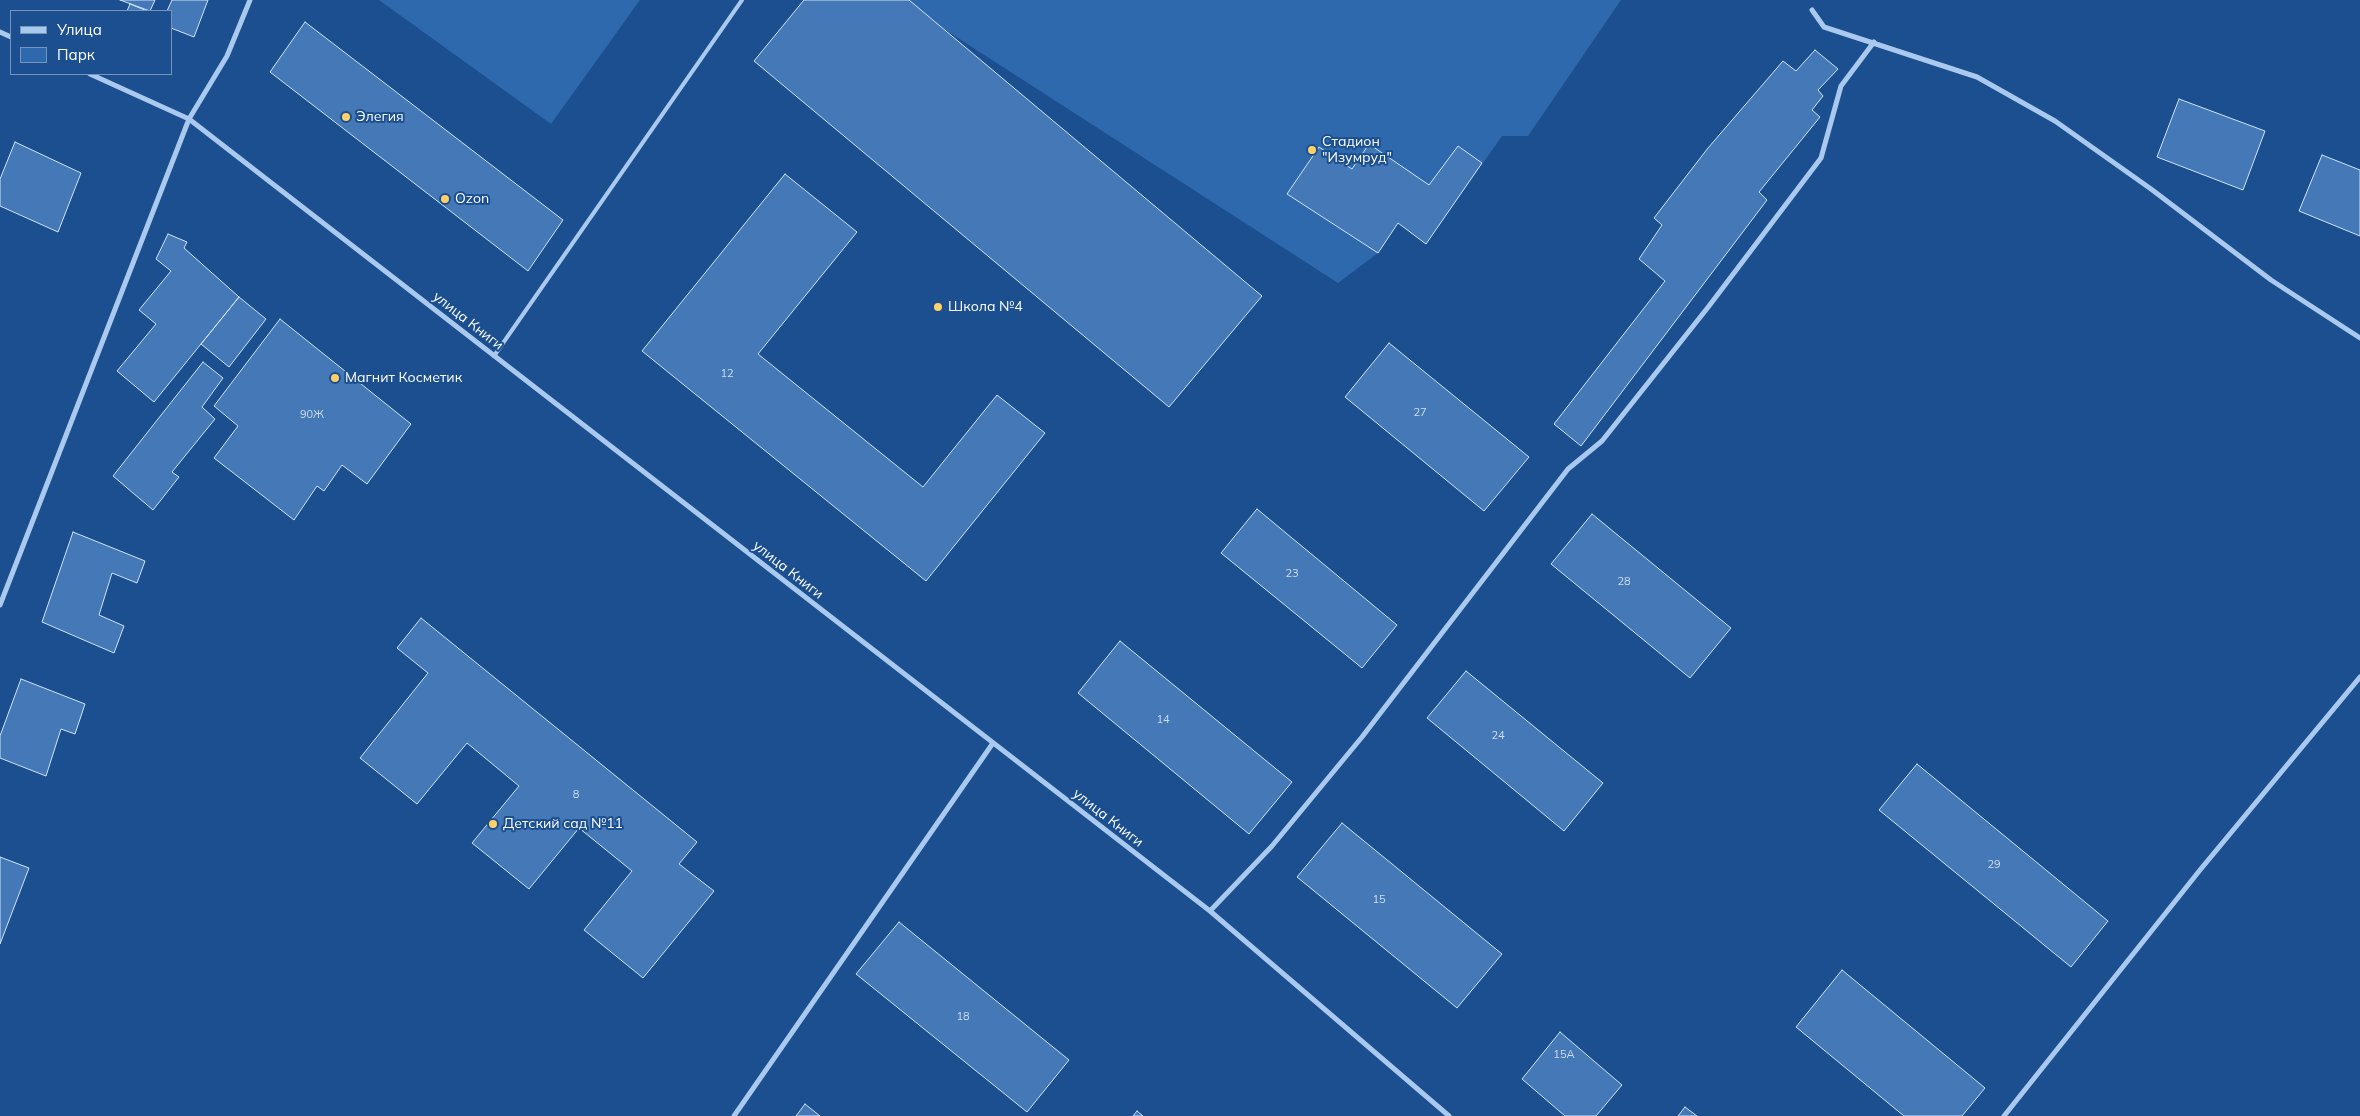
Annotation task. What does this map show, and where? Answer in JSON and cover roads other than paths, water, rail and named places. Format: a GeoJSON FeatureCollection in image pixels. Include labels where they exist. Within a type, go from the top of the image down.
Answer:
{"type":"FeatureCollection","features":[{"type":"Feature","properties":{"kind":"street"},"geometry":{"type":"LineString","coordinates":[[0,605],[189,119],[227,56],[250,0]]}},
{"type":"Feature","properties":{"kind":"street"},"geometry":{"type":"LineString","coordinates":[[1812,10],[1824,27],[1978,77],[2055,121],[2167,201],[2270,280],[2360,338]]}},
{"type":"Feature","properties":{"kind":"street"},"geometry":{"type":"LineString","coordinates":[[1210,911],[1272,846],[1362,737],[1568,469],[1602,441],[1709,306],[1821,158],[1841,86],[1874,42]]}},
{"type":"Feature","properties":{"kind":"street","name":"улица Книги"},"geometry":{"type":"LineString","coordinates":[[92,75],[189,119],[1210,911],[1449,1116]]}},
{"type":"Feature","properties":{"kind":"street"},"geometry":{"type":"LineString","coordinates":[[2004,1116],[2200,870],[2360,677]]}},
{"type":"Feature","properties":{"kind":"street"},"geometry":{"type":"LineString","coordinates":[[734,1116],[992,743]]}},
{"type":"Feature","properties":{"kind":"lane"},"geometry":{"type":"LineString","coordinates":[[494,356],[742,0]]}},
{"type":"Feature","properties":{"kind":"place","name":"Элегия"},"geometry":{"type":"Point","coordinates":[346,117]}},
{"type":"Feature","properties":{"kind":"place","name":"Стадион \"Изумруд\""},"geometry":{"type":"Point","coordinates":[1312,150]}},
{"type":"Feature","properties":{"kind":"place","name":"Ozon"},"geometry":{"type":"Point","coordinates":[445,199]}},
{"type":"Feature","properties":{"kind":"place","name":"Школа №4"},"geometry":{"type":"Point","coordinates":[938,307]}},
{"type":"Feature","properties":{"kind":"place","name":"Магнит Косметик"},"geometry":{"type":"Point","coordinates":[335,378]}},
{"type":"Feature","properties":{"kind":"place","name":"Детский сад №11"},"geometry":{"type":"Point","coordinates":[493,824]}}]}
